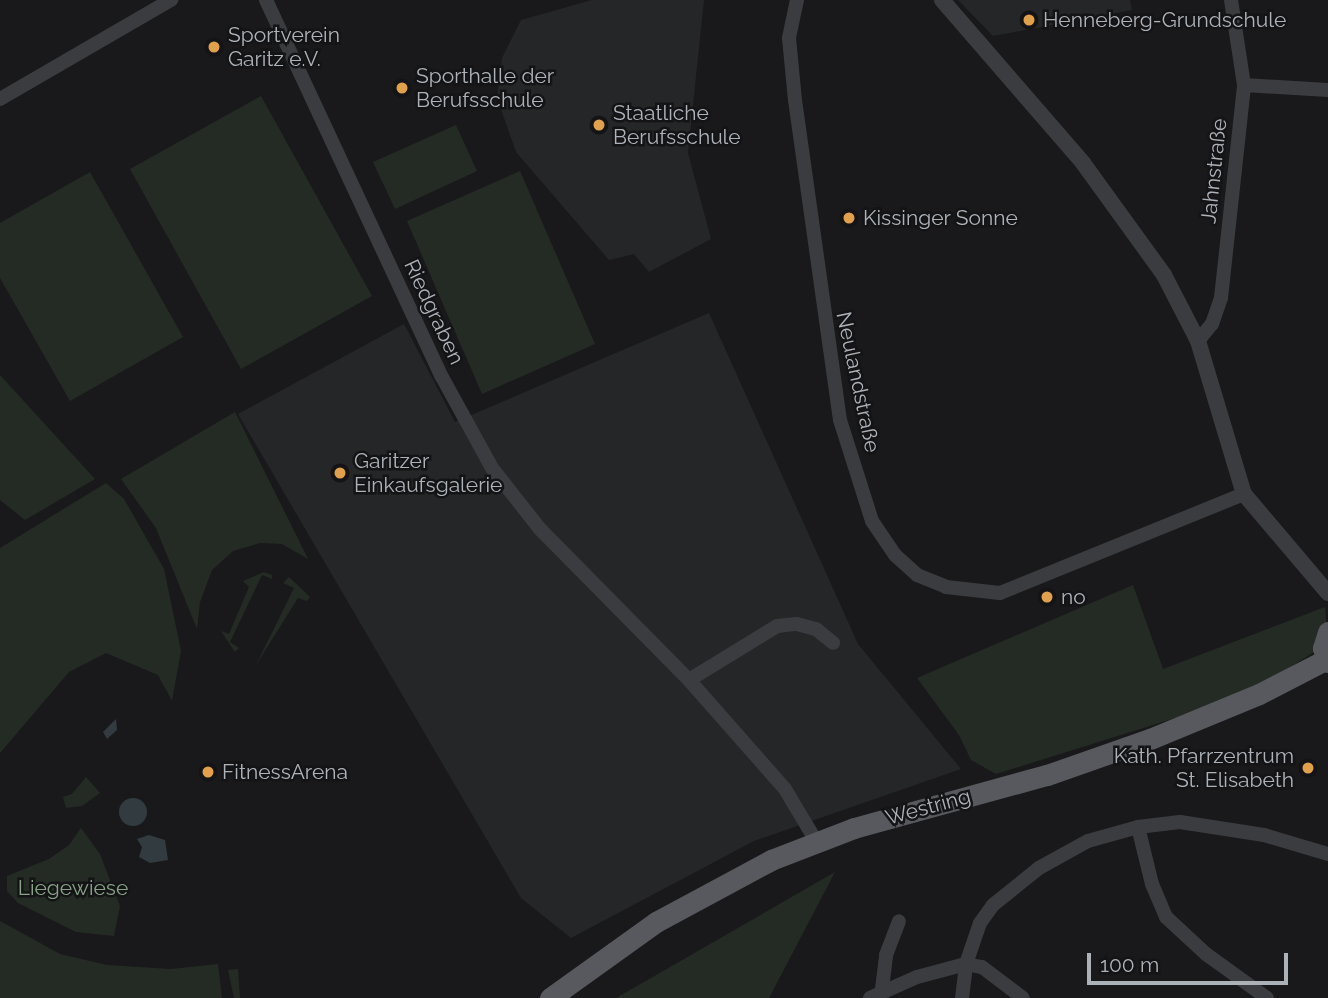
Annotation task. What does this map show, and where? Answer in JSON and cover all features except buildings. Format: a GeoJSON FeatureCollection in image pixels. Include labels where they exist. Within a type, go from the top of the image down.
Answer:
{"type":"FeatureCollection","features":[{"type":"Feature","properties":{"kind":"main road"},"geometry":{"type":"LineString","coordinates":[[1327,661],[1323,648],[1328,632]]}},
{"type":"Feature","properties":{"kind":"main road","name":"Westring"},"geometry":{"type":"LineString","coordinates":[[550,998],[656,922],[730,880],[816,841],[1047,775],[1150,739],[1259,694],[1327,661]]}},
{"type":"Feature","properties":{"kind":"street"},"geometry":{"type":"LineString","coordinates":[[0,99],[171,0]]}},
{"type":"Feature","properties":{"kind":"street","name":"Riedgraben"},"geometry":{"type":"LineString","coordinates":[[266,0],[442,377],[477,443],[540,529],[689,680],[795,802],[816,841]]}},
{"type":"Feature","properties":{"kind":"street","name":"Neulandstraße"},"geometry":{"type":"LineString","coordinates":[[797,0],[789,38],[795,100],[837,407],[872,521],[895,555],[917,575],[946,587],[1000,593],[1244,494]]}},
{"type":"Feature","properties":{"kind":"street"},"geometry":{"type":"LineString","coordinates":[[942,0],[1083,163],[1164,275],[1198,341],[1244,494],[1325,584]]}},
{"type":"Feature","properties":{"kind":"street","name":"Jahnstraße"},"geometry":{"type":"LineString","coordinates":[[1198,341],[1212,324],[1221,298],[1244,85],[1231,0]]}},
{"type":"Feature","properties":{"kind":"street"},"geometry":{"type":"LineString","coordinates":[[1244,85],[1328,90]]}},
{"type":"Feature","properties":{"kind":"street"},"geometry":{"type":"LineString","coordinates":[[689,680],[776,626],[797,624],[816,629],[833,643]]}},
{"type":"Feature","properties":{"kind":"street"},"geometry":{"type":"LineString","coordinates":[[962,998],[966,964],[980,923],[993,905],[1039,868],[1088,841],[1138,827],[1180,822],[1227,828],[1328,855]]}},
{"type":"Feature","properties":{"kind":"street"},"geometry":{"type":"LineString","coordinates":[[1138,827],[1152,884],[1166,917],[1206,954],[1267,998]]}},
{"type":"Feature","properties":{"kind":"street"},"geometry":{"type":"LineString","coordinates":[[882,989],[886,956],[899,921]]}},
{"type":"Feature","properties":{"kind":"street"},"geometry":{"type":"LineString","coordinates":[[870,998],[882,989],[966,964],[982,967],[1023,998]]}},
{"type":"Feature","properties":{"kind":"shaded area","name":"Staatliche Berufsschule"},"geometry":{"type":"Polygon","coordinates":[[[592,0],[704,0],[688,153],[711,239],[649,272],[634,254],[609,260],[516,152],[497,98],[502,58],[521,20],[592,0]]]}},
{"type":"Feature","properties":{"kind":"shaded area","name":"Henneberg-Grundschule"},"geometry":{"type":"Polygon","coordinates":[[[958,0],[1130,0],[1132,10],[993,36],[958,0]]]}},
{"type":"Feature","properties":{"kind":"shaded area"},"geometry":{"type":"Polygon","coordinates":[[[709,313],[858,644],[961,769],[754,841],[571,938],[521,898],[238,414],[404,324],[455,422],[709,313]]]}},
{"type":"Feature","properties":{"kind":"shaded area"},"geometry":{"type":"Polygon","coordinates":[[[116,719],[117,730],[107,739],[103,732],[116,719]]]}},
{"type":"Feature","properties":{"kind":"shaded area"},"geometry":{"type":"Polygon","coordinates":[[[133,798],[143,802],[147,812],[143,822],[133,826],[123,822],[119,812],[123,802],[133,798]]]}},
{"type":"Feature","properties":{"kind":"shaded area"},"geometry":{"type":"Polygon","coordinates":[[[149,835],[165,840],[168,860],[150,863],[139,857],[142,847],[137,839],[149,835]]]}},
{"type":"Feature","properties":{"kind":"green space"},"geometry":{"type":"Polygon","coordinates":[[[261,96],[372,296],[241,369],[130,169],[261,96]]]}},
{"type":"Feature","properties":{"kind":"green space"},"geometry":{"type":"Polygon","coordinates":[[[456,125],[477,171],[395,209],[373,162],[456,125]]]}},
{"type":"Feature","properties":{"kind":"green space"},"geometry":{"type":"Polygon","coordinates":[[[520,171],[595,344],[482,394],[407,221],[520,171]]]}},
{"type":"Feature","properties":{"kind":"green space"},"geometry":{"type":"Polygon","coordinates":[[[90,172],[183,337],[70,401],[0,278],[0,223],[90,172]]]}},
{"type":"Feature","properties":{"kind":"green space"},"geometry":{"type":"Polygon","coordinates":[[[0,375],[95,479],[25,520],[0,500],[0,375]]]}},
{"type":"Feature","properties":{"kind":"green space"},"geometry":{"type":"Polygon","coordinates":[[[235,412],[308,559],[282,544],[260,543],[233,551],[212,570],[200,602],[197,629],[156,528],[121,479],[235,412]]]}},
{"type":"Feature","properties":{"kind":"green space"},"geometry":{"type":"Polygon","coordinates":[[[106,483],[124,499],[164,569],[181,651],[172,701],[158,675],[106,653],[69,672],[0,753],[0,548],[106,483]]]}},
{"type":"Feature","properties":{"kind":"green space"},"geometry":{"type":"Polygon","coordinates":[[[264,572],[272,575],[272,579],[262,575],[230,642],[239,648],[235,652],[221,631],[229,634],[249,587],[243,581],[264,572]]]}},
{"type":"Feature","properties":{"kind":"green space"},"geometry":{"type":"Polygon","coordinates":[[[289,577],[310,597],[307,601],[298,598],[256,665],[294,588],[283,583],[289,577]]]}},
{"type":"Feature","properties":{"kind":"green space"},"geometry":{"type":"Polygon","coordinates":[[[1133,585],[1163,669],[1325,607],[1328,643],[1270,680],[1188,714],[996,774],[971,760],[959,735],[917,678],[1133,585]]]}},
{"type":"Feature","properties":{"kind":"green space"},"geometry":{"type":"Polygon","coordinates":[[[86,777],[100,793],[82,806],[66,808],[63,797],[72,794],[86,777]]]}},
{"type":"Feature","properties":{"kind":"green space","name":"Liegewiese"},"geometry":{"type":"Polygon","coordinates":[[[81,828],[100,854],[120,906],[114,936],[76,932],[18,903],[7,891],[7,876],[49,859],[69,845],[81,828]]]}},
{"type":"Feature","properties":{"kind":"green space"},"geometry":{"type":"Polygon","coordinates":[[[835,872],[769,998],[616,998],[651,978],[835,872]]]}},
{"type":"Feature","properties":{"kind":"green space"},"geometry":{"type":"Polygon","coordinates":[[[0,921],[60,954],[107,965],[171,969],[218,964],[222,998],[0,998],[0,921]]]}},
{"type":"Feature","properties":{"kind":"green space"},"geometry":{"type":"Polygon","coordinates":[[[238,969],[240,998],[234,998],[228,970],[238,969]]]}},
{"type":"Feature","properties":{"kind":"place","name":"Henneberg-Grundschule"},"geometry":{"type":"Point","coordinates":[1029,20]}},
{"type":"Feature","properties":{"kind":"place","name":"Sportverein Garitz e.V."},"geometry":{"type":"Point","coordinates":[214,47]}},
{"type":"Feature","properties":{"kind":"place","name":"Sporthalle der Berufsschule"},"geometry":{"type":"Point","coordinates":[402,88]}},
{"type":"Feature","properties":{"kind":"place","name":"Staatliche Berufsschule"},"geometry":{"type":"Point","coordinates":[599,125]}},
{"type":"Feature","properties":{"kind":"place","name":"Kissinger Sonne"},"geometry":{"type":"Point","coordinates":[849,218]}},
{"type":"Feature","properties":{"kind":"place","name":"Garitzer Einkaufsgalerie"},"geometry":{"type":"Point","coordinates":[340,473]}},
{"type":"Feature","properties":{"kind":"place","name":"no"},"geometry":{"type":"Point","coordinates":[1047,597]}},
{"type":"Feature","properties":{"kind":"place","name":"Kath. Pfarrzentrum St. Elisabeth"},"geometry":{"type":"Point","coordinates":[1308,768]}},
{"type":"Feature","properties":{"kind":"place","name":"FitnessArena"},"geometry":{"type":"Point","coordinates":[208,772]}}]}
